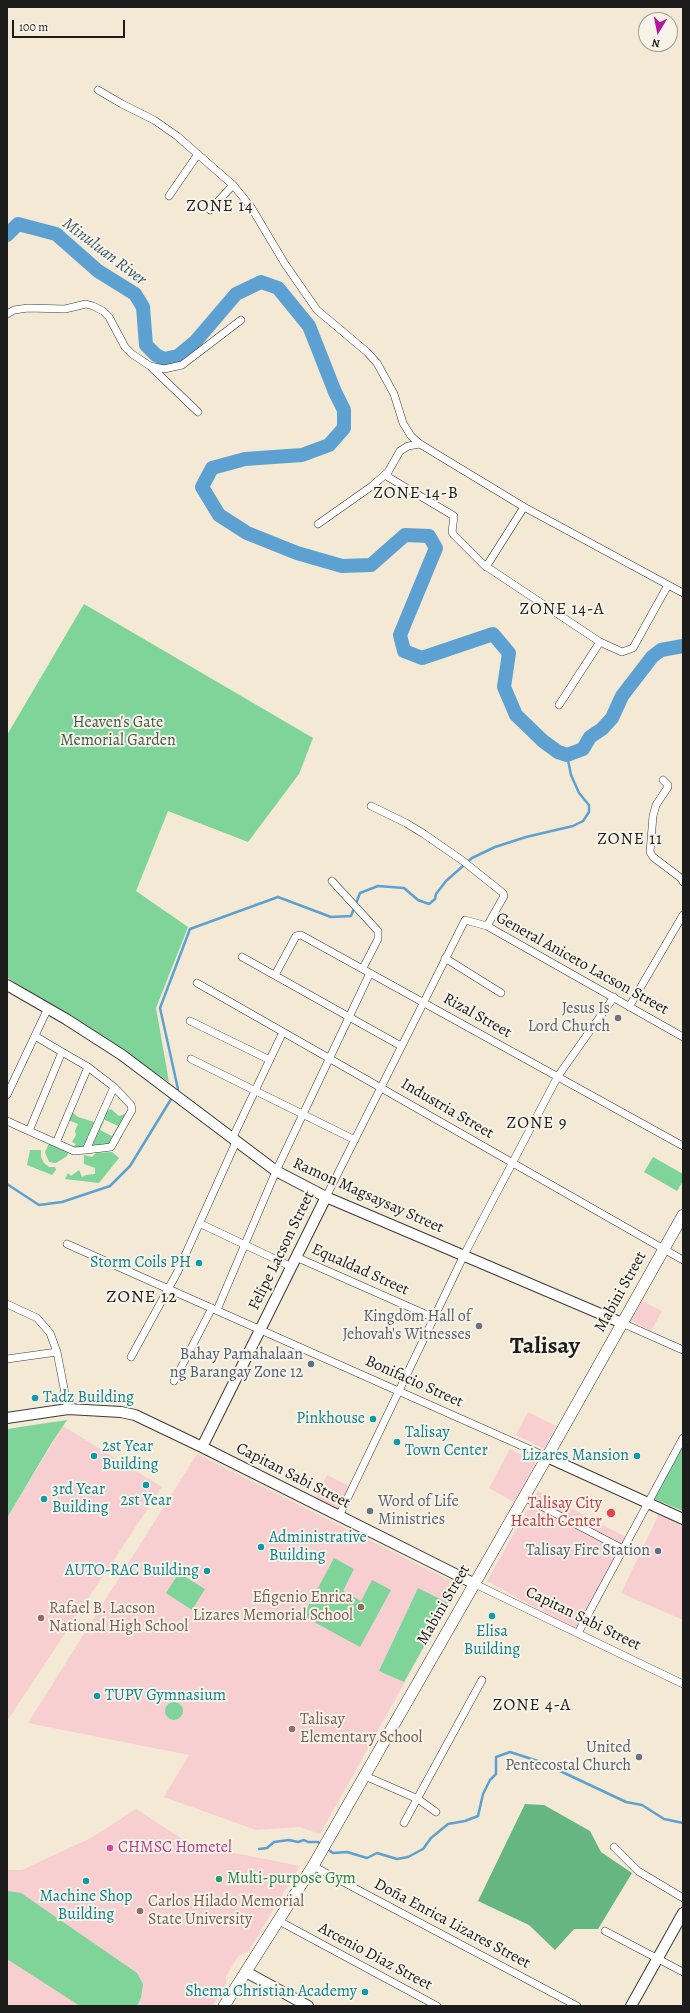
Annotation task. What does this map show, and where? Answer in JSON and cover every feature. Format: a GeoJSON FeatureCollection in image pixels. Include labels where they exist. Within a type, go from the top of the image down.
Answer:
{"type":"FeatureCollection","features":[{"type":"Feature","properties":{"kind":"main road","name":"Mabini Street"},"geometry":{"type":"LineString","coordinates":[[224,2006],[313,1866],[475,1584],[683,1215]]}},
{"type":"Feature","properties":{"kind":"street"},"geometry":{"type":"LineString","coordinates":[[98,90],[154,120],[198,154],[233,185],[251,207],[285,264],[316,310],[377,363],[394,394],[403,423],[411,436],[420,444],[524,507],[683,593]]}},
{"type":"Feature","properties":{"kind":"street"},"geometry":{"type":"LineString","coordinates":[[169,196],[198,154]]}},
{"type":"Feature","properties":{"kind":"street"},"geometry":{"type":"LineString","coordinates":[[210,210],[233,185]]}},
{"type":"Feature","properties":{"kind":"street"},"geometry":{"type":"LineString","coordinates":[[7,314],[14,310],[28,308],[65,309],[86,304],[103,311],[109,317],[125,347],[132,354],[150,366],[198,412]]}},
{"type":"Feature","properties":{"kind":"street"},"geometry":{"type":"LineString","coordinates":[[150,366],[164,369],[182,365],[241,320]]}},
{"type":"Feature","properties":{"kind":"street"},"geometry":{"type":"LineString","coordinates":[[318,524],[372,486],[388,472],[400,451],[408,446],[420,444]]}},
{"type":"Feature","properties":{"kind":"street"},"geometry":{"type":"LineString","coordinates":[[388,472],[388,477],[394,482],[454,516],[452,532],[486,567],[600,642],[622,652],[633,648],[668,585]]}},
{"type":"Feature","properties":{"kind":"street"},"geometry":{"type":"LineString","coordinates":[[486,567],[524,507]]}},
{"type":"Feature","properties":{"kind":"street"},"geometry":{"type":"LineString","coordinates":[[559,705],[600,642]]}},
{"type":"Feature","properties":{"kind":"street"},"geometry":{"type":"LineString","coordinates":[[663,780],[668,787],[656,805],[653,816],[650,852],[653,857],[682,879],[683,882]]}},
{"type":"Feature","properties":{"kind":"street"},"geometry":{"type":"LineString","coordinates":[[371,806],[406,822],[464,861],[504,894],[487,926]]}},
{"type":"Feature","properties":{"kind":"street"},"geometry":{"type":"LineString","coordinates":[[332,881],[372,922],[380,935],[363,968]]}},
{"type":"Feature","properties":{"kind":"street"},"geometry":{"type":"LineString","coordinates":[[629,1007],[683,914]]}},
{"type":"Feature","properties":{"kind":"street","name":"General Aniceto Lacson Street"},"geometry":{"type":"LineString","coordinates":[[465,920],[487,926],[683,1037]]}},
{"type":"Feature","properties":{"kind":"street","name":"Felipe Lacson Street"},"geometry":{"type":"LineString","coordinates":[[202,1446],[465,920]]}},
{"type":"Feature","properties":{"kind":"street","name":"Rizal Street"},"geometry":{"type":"LineString","coordinates":[[275,975],[298,934],[363,968],[683,1146]]}},
{"type":"Feature","properties":{"kind":"street"},"geometry":{"type":"LineString","coordinates":[[242,957],[350,1016],[401,1046]]}},
{"type":"Feature","properties":{"kind":"street"},"geometry":{"type":"LineString","coordinates":[[445,958],[501,993]]}},
{"type":"Feature","properties":{"kind":"street"},"geometry":{"type":"LineString","coordinates":[[174,1381],[215,1309],[247,1244],[276,1171],[370,973]]}},
{"type":"Feature","properties":{"kind":"street","name":"Industria Street"},"geometry":{"type":"LineString","coordinates":[[197,983],[683,1260]]}},
{"type":"Feature","properties":{"kind":"street","name":"Ramon Magsaysay Street"},"geometry":{"type":"LineString","coordinates":[[7,985],[48,1008],[122,1055],[234,1141],[276,1171],[326,1197],[683,1350]]}},
{"type":"Feature","properties":{"kind":"street"},"geometry":{"type":"LineString","coordinates":[[340,1516],[464,1255],[512,1163],[558,1076],[614,997]]}},
{"type":"Feature","properties":{"kind":"street"},"geometry":{"type":"LineString","coordinates":[[7,1095],[48,1008]]}},
{"type":"Feature","properties":{"kind":"street"},"geometry":{"type":"LineString","coordinates":[[190,1021],[270,1060]]}},
{"type":"Feature","properties":{"kind":"street"},"geometry":{"type":"LineString","coordinates":[[130,1357],[168,1289],[201,1224],[255,1091],[283,1032]]}},
{"type":"Feature","properties":{"kind":"street"},"geometry":{"type":"LineString","coordinates":[[7,1121],[74,1151],[86,1150],[111,1147],[132,1110],[131,1105],[114,1087],[88,1067],[35,1036]]}},
{"type":"Feature","properties":{"kind":"street"},"geometry":{"type":"LineString","coordinates":[[28,1131],[62,1052]]}},
{"type":"Feature","properties":{"kind":"street"},"geometry":{"type":"LineString","coordinates":[[191,1059],[354,1140]]}},
{"type":"Feature","properties":{"kind":"street"},"geometry":{"type":"LineString","coordinates":[[56,1143],[88,1067]]}},
{"type":"Feature","properties":{"kind":"street"},"geometry":{"type":"LineString","coordinates":[[86,1150],[114,1087]]}},
{"type":"Feature","properties":{"kind":"street"},"geometry":{"type":"LineString","coordinates":[[201,1224],[247,1244],[292,1267]]}},
{"type":"Feature","properties":{"kind":"street","name":"Bonifacio Street"},"geometry":{"type":"LineString","coordinates":[[67,1244],[683,1519]]}},
{"type":"Feature","properties":{"kind":"street","name":"Equaldad Street"},"geometry":{"type":"LineString","coordinates":[[296,1257],[434,1318]]}},
{"type":"Feature","properties":{"kind":"street"},"geometry":{"type":"LineString","coordinates":[[7,1304],[37,1318],[45,1325],[50,1333],[57,1352],[68,1409]]}},
{"type":"Feature","properties":{"kind":"street"},"geometry":{"type":"LineString","coordinates":[[7,1358],[57,1352]]}},
{"type":"Feature","properties":{"kind":"street","name":"Capitan Sabi Street"},"geometry":{"type":"LineString","coordinates":[[7,1418],[68,1409],[121,1412],[135,1415],[202,1446],[475,1584],[683,1684]]}},
{"type":"Feature","properties":{"kind":"street"},"geometry":{"type":"LineString","coordinates":[[578,1633],[683,1438]]}},
{"type":"Feature","properties":{"kind":"street"},"geometry":{"type":"LineString","coordinates":[[524,1497],[623,1549]]}},
{"type":"Feature","properties":{"kind":"street"},"geometry":{"type":"LineString","coordinates":[[404,1823],[482,1680]]}},
{"type":"Feature","properties":{"kind":"street"},"geometry":{"type":"LineString","coordinates":[[365,1776],[418,1799],[436,1812]]}},
{"type":"Feature","properties":{"kind":"street"},"geometry":{"type":"LineString","coordinates":[[614,1847],[638,1871],[683,1898]]}},
{"type":"Feature","properties":{"kind":"street","name":"Doña Enrica Lizares Street"},"geometry":{"type":"LineString","coordinates":[[313,1866],[577,2006]]}},
{"type":"Feature","properties":{"kind":"street"},"geometry":{"type":"LineString","coordinates":[[632,2006],[683,1913]]}},
{"type":"Feature","properties":{"kind":"street","name":"Arcenio Diaz Street"},"geometry":{"type":"LineString","coordinates":[[279,1921],[436,2006]]}},
{"type":"Feature","properties":{"kind":"street"},"geometry":{"type":"LineString","coordinates":[[605,1931],[683,1972]]}},
{"type":"Feature","properties":{"kind":"street"},"geometry":{"type":"LineString","coordinates":[[246,1972],[308,2006]]}},
{"type":"Feature","properties":{"kind":"shaded area"},"geometry":{"type":"Polygon","coordinates":[[[642,1301],[662,1311],[651,1331],[631,1320],[642,1301]]]}},
{"type":"Feature","properties":{"kind":"shaded area"},"geometry":{"type":"Polygon","coordinates":[[[528,1412],[556,1426],[544,1449],[516,1435],[528,1412]]]}},
{"type":"Feature","properties":{"kind":"shaded area","name":"Rafael B. Lacson National High School"},"geometry":{"type":"Polygon","coordinates":[[[63,1426],[162,1487],[9,1718],[7,1718],[7,1518],[63,1426]]]}},
{"type":"Feature","properties":{"kind":"shaded area"},"geometry":{"type":"Polygon","coordinates":[[[510,1449],[536,1462],[514,1502],[489,1488],[510,1449]]]}},
{"type":"Feature","properties":{"kind":"shaded area"},"geometry":{"type":"Polygon","coordinates":[[[197,1454],[459,1585],[320,1834],[299,1827],[256,1830],[164,1797],[189,1755],[28,1723],[197,1454]]]}},
{"type":"Feature","properties":{"kind":"shaded area"},"geometry":{"type":"Polygon","coordinates":[[[327,1475],[349,1486],[337,1512],[314,1501],[327,1475]]]}},
{"type":"Feature","properties":{"kind":"shaded area"},"geometry":{"type":"Polygon","coordinates":[[[538,1491],[626,1537],[576,1630],[487,1581],[538,1491]]]}},
{"type":"Feature","properties":{"kind":"shaded area"},"geometry":{"type":"Polygon","coordinates":[[[659,1514],[683,1525],[683,1620],[621,1593],[659,1514]]]}},
{"type":"Feature","properties":{"kind":"shaded area","name":"Carlos Hilado Memorial State University"},"geometry":{"type":"Polygon","coordinates":[[[136,1809],[190,1844],[300,1866],[248,1952],[239,1955],[226,1976],[226,1984],[212,2006],[7,2006],[7,1870],[22,1870],[91,1838],[136,1809]]]}},
{"type":"Feature","properties":{"kind":"green space","name":"Heaven's Gate Memorial Garden"},"geometry":{"type":"Polygon","coordinates":[[[84,604],[313,738],[299,774],[248,842],[168,811],[136,891],[188,927],[156,1008],[169,1082],[7,977],[7,735],[84,604]]]}},
{"type":"Feature","properties":{"kind":"green space"},"geometry":{"type":"Polygon","coordinates":[[[111,1109],[119,1116],[127,1113],[110,1147],[94,1147],[90,1145],[102,1119],[104,1121],[100,1130],[112,1136],[118,1126],[103,1119],[105,1112],[111,1109]]]}},
{"type":"Feature","properties":{"kind":"green space"},"geometry":{"type":"Polygon","coordinates":[[[72,1112],[78,1117],[94,1122],[95,1127],[86,1148],[76,1150],[73,1147],[76,1144],[72,1142],[76,1135],[75,1131],[78,1124],[68,1120],[72,1112]]]}},
{"type":"Feature","properties":{"kind":"green space"},"geometry":{"type":"Polygon","coordinates":[[[49,1143],[68,1153],[67,1156],[56,1163],[49,1162],[45,1152],[49,1143]]]}},
{"type":"Feature","properties":{"kind":"green space"},"geometry":{"type":"Polygon","coordinates":[[[30,1150],[41,1150],[41,1157],[44,1163],[49,1167],[55,1167],[56,1170],[52,1175],[27,1165],[30,1150]]]}},
{"type":"Feature","properties":{"kind":"green space"},"geometry":{"type":"Polygon","coordinates":[[[112,1152],[119,1158],[99,1183],[65,1179],[68,1173],[71,1176],[79,1170],[82,1177],[95,1174],[95,1168],[84,1164],[84,1155],[92,1157],[96,1153],[112,1152]]]}},
{"type":"Feature","properties":{"kind":"green space"},"geometry":{"type":"Polygon","coordinates":[[[653,1157],[683,1174],[683,1181],[677,1191],[644,1172],[653,1157]]]}},
{"type":"Feature","properties":{"kind":"green space"},"geometry":{"type":"Polygon","coordinates":[[[67,1420],[51,1444],[7,1518],[7,1429],[67,1420]]]}},
{"type":"Feature","properties":{"kind":"green space"},"geometry":{"type":"Polygon","coordinates":[[[683,1440],[683,1511],[652,1498],[683,1440]]]}},
{"type":"Feature","properties":{"kind":"green space"},"geometry":{"type":"Polygon","coordinates":[[[334,1558],[354,1569],[343,1591],[361,1601],[372,1580],[391,1590],[360,1647],[303,1616],[334,1558]]]}},
{"type":"Feature","properties":{"kind":"green space"},"geometry":{"type":"Polygon","coordinates":[[[179,1573],[205,1589],[192,1610],[166,1593],[179,1573]]]}},
{"type":"Feature","properties":{"kind":"green space"},"geometry":{"type":"Polygon","coordinates":[[[418,1588],[448,1603],[404,1682],[379,1671],[418,1588]]]}},
{"type":"Feature","properties":{"kind":"green space"},"geometry":{"type":"Polygon","coordinates":[[[170,1702],[178,1702],[183,1707],[181,1718],[178,1720],[170,1720],[165,1715],[165,1707],[170,1702]]]}},
{"type":"Feature","properties":{"kind":"green space"},"geometry":{"type":"Polygon","coordinates":[[[525,1804],[544,1805],[590,1831],[601,1852],[632,1873],[598,1929],[574,1929],[555,1950],[529,1925],[478,1901],[525,1804]]]}},
{"type":"Feature","properties":{"kind":"green space"},"geometry":{"type":"Polygon","coordinates":[[[7,1891],[21,1893],[137,1973],[143,1984],[141,1998],[138,2004],[136,2006],[80,2006],[7,1959],[7,1891]]]}},
{"type":"Feature","properties":{"kind":"waterway","name":"Minuluan River"},"geometry":{"type":"LineString","coordinates":[[7,235],[18,224],[56,234],[98,271],[135,294],[143,307],[146,345],[156,355],[164,359],[178,356],[195,342],[236,294],[261,282],[278,288],[309,326],[335,392],[344,410],[344,428],[329,445],[302,455],[245,459],[212,468],[202,487],[219,515],[247,533],[297,553],[342,566],[371,565],[405,535],[429,536],[436,548],[400,635],[404,651],[422,658],[493,634],[509,653],[504,687],[516,715],[543,741],[558,752],[567,755],[583,749],[590,737],[602,729],[612,718],[622,696],[652,657],[661,650],[683,646]]}},
{"type":"Feature","properties":{"kind":"waterway"},"geometry":{"type":"LineString","coordinates":[[176,1092],[178,1089],[160,1008],[190,929],[278,897],[331,917],[351,916],[360,893],[378,886],[404,888],[418,900],[429,904],[435,899],[436,894],[446,881],[472,858],[495,847],[526,837],[573,826],[583,821],[589,812],[589,805],[579,793],[571,775],[567,755]]}},
{"type":"Feature","properties":{"kind":"waterway"},"geometry":{"type":"LineString","coordinates":[[7,1184],[39,1205],[62,1202],[110,1186],[130,1166],[173,1096]]}},
{"type":"Feature","properties":{"kind":"waterway"},"geometry":{"type":"LineString","coordinates":[[326,1848],[333,1853],[347,1852],[367,1858],[377,1853],[397,1859],[408,1857],[423,1849],[431,1838],[448,1824],[465,1821],[478,1816],[483,1794],[490,1780],[496,1774],[496,1757],[510,1752],[541,1762],[626,1802],[642,1805],[664,1819],[683,1823]]}},
{"type":"Feature","properties":{"kind":"waterway"},"geometry":{"type":"LineString","coordinates":[[259,1849],[267,1848],[274,1842],[289,1840],[298,1842],[304,1840],[308,1842],[318,1842],[322,1845]]}},
{"type":"Feature","properties":{"kind":"place","name":"Jesus Is Lord Church"},"geometry":{"type":"Point","coordinates":[618,1018]}},
{"type":"Feature","properties":{"kind":"place","name":"Storm Coils PH"},"geometry":{"type":"Point","coordinates":[199,1263]}},
{"type":"Feature","properties":{"kind":"place","name":"Kingdom Hall of Jehovah's Witnesses"},"geometry":{"type":"Point","coordinates":[479,1326]}},
{"type":"Feature","properties":{"kind":"place","name":"Bahay Pamahalaan ng Barangay Zone 12"},"geometry":{"type":"Point","coordinates":[311,1364]}},
{"type":"Feature","properties":{"kind":"place","name":"Tadz Building"},"geometry":{"type":"Point","coordinates":[35,1398]}},
{"type":"Feature","properties":{"kind":"place","name":"Pinkhouse"},"geometry":{"type":"Point","coordinates":[373,1419]}},
{"type":"Feature","properties":{"kind":"place","name":"Talisay Town Center"},"geometry":{"type":"Point","coordinates":[397,1442]}},
{"type":"Feature","properties":{"kind":"place","name":"2st Year Building"},"geometry":{"type":"Point","coordinates":[94,1456]}},
{"type":"Feature","properties":{"kind":"place","name":"Lizares Mansion"},"geometry":{"type":"Point","coordinates":[637,1456]}},
{"type":"Feature","properties":{"kind":"place","name":"2st Year"},"geometry":{"type":"Point","coordinates":[146,1485]}},
{"type":"Feature","properties":{"kind":"place","name":"3rd Year Building"},"geometry":{"type":"Point","coordinates":[44,1499]}},
{"type":"Feature","properties":{"kind":"place","name":"Word of Life Ministries"},"geometry":{"type":"Point","coordinates":[370,1511]}},
{"type":"Feature","properties":{"kind":"place","name":"Talisay City Health Center"},"geometry":{"type":"Point","coordinates":[611,1513]}},
{"type":"Feature","properties":{"kind":"place","name":"Administrative Building"},"geometry":{"type":"Point","coordinates":[261,1547]}},
{"type":"Feature","properties":{"kind":"place","name":"Talisay Fire Station"},"geometry":{"type":"Point","coordinates":[658,1551]}},
{"type":"Feature","properties":{"kind":"place","name":"AUTO-RAC Building"},"geometry":{"type":"Point","coordinates":[207,1571]}},
{"type":"Feature","properties":{"kind":"place","name":"Efigenio Enrica Lizares Memorial School"},"geometry":{"type":"Point","coordinates":[361,1607]}},
{"type":"Feature","properties":{"kind":"place","name":"Elisa Building"},"geometry":{"type":"Point","coordinates":[492,1616]}},
{"type":"Feature","properties":{"kind":"place","name":"Rafael B. Lacson National High School"},"geometry":{"type":"Point","coordinates":[41,1618]}},
{"type":"Feature","properties":{"kind":"place","name":"TUPV Gymnasium"},"geometry":{"type":"Point","coordinates":[97,1696]}},
{"type":"Feature","properties":{"kind":"place","name":"Talisay Elementary School"},"geometry":{"type":"Point","coordinates":[292,1729]}},
{"type":"Feature","properties":{"kind":"place","name":"United Pentecostal Church"},"geometry":{"type":"Point","coordinates":[639,1757]}},
{"type":"Feature","properties":{"kind":"place","name":"CHMSC Hometel"},"geometry":{"type":"Point","coordinates":[110,1848]}},
{"type":"Feature","properties":{"kind":"place","name":"Multi-purpose Gym"},"geometry":{"type":"Point","coordinates":[219,1879]}},
{"type":"Feature","properties":{"kind":"place","name":"Machine Shop Building"},"geometry":{"type":"Point","coordinates":[86,1881]}},
{"type":"Feature","properties":{"kind":"place","name":"Carlos Hilado Memorial State University"},"geometry":{"type":"Point","coordinates":[140,1911]}},
{"type":"Feature","properties":{"kind":"place","name":"Shema Christian Academy"},"geometry":{"type":"Point","coordinates":[365,1992]}},
{"type":"Feature","properties":{"kind":"district","name":"ZONE 14"},"geometry":{"type":"Point","coordinates":[220,207]}},
{"type":"Feature","properties":{"kind":"district","name":"ZONE 14-B"},"geometry":{"type":"Point","coordinates":[416,494]}},
{"type":"Feature","properties":{"kind":"district","name":"ZONE 14-A"},"geometry":{"type":"Point","coordinates":[562,610]}},
{"type":"Feature","properties":{"kind":"district","name":"ZONE 11"},"geometry":{"type":"Point","coordinates":[630,840]}},
{"type":"Feature","properties":{"kind":"district","name":"ZONE 9"},"geometry":{"type":"Point","coordinates":[537,1124]}},
{"type":"Feature","properties":{"kind":"district","name":"ZONE 12"},"geometry":{"type":"Point","coordinates":[142,1298]}},
{"type":"Feature","properties":{"kind":"district","name":"Talisay"},"geometry":{"type":"Point","coordinates":[545,1347]}},
{"type":"Feature","properties":{"kind":"district","name":"ZONE 4-A"},"geometry":{"type":"Point","coordinates":[532,1706]}}]}
